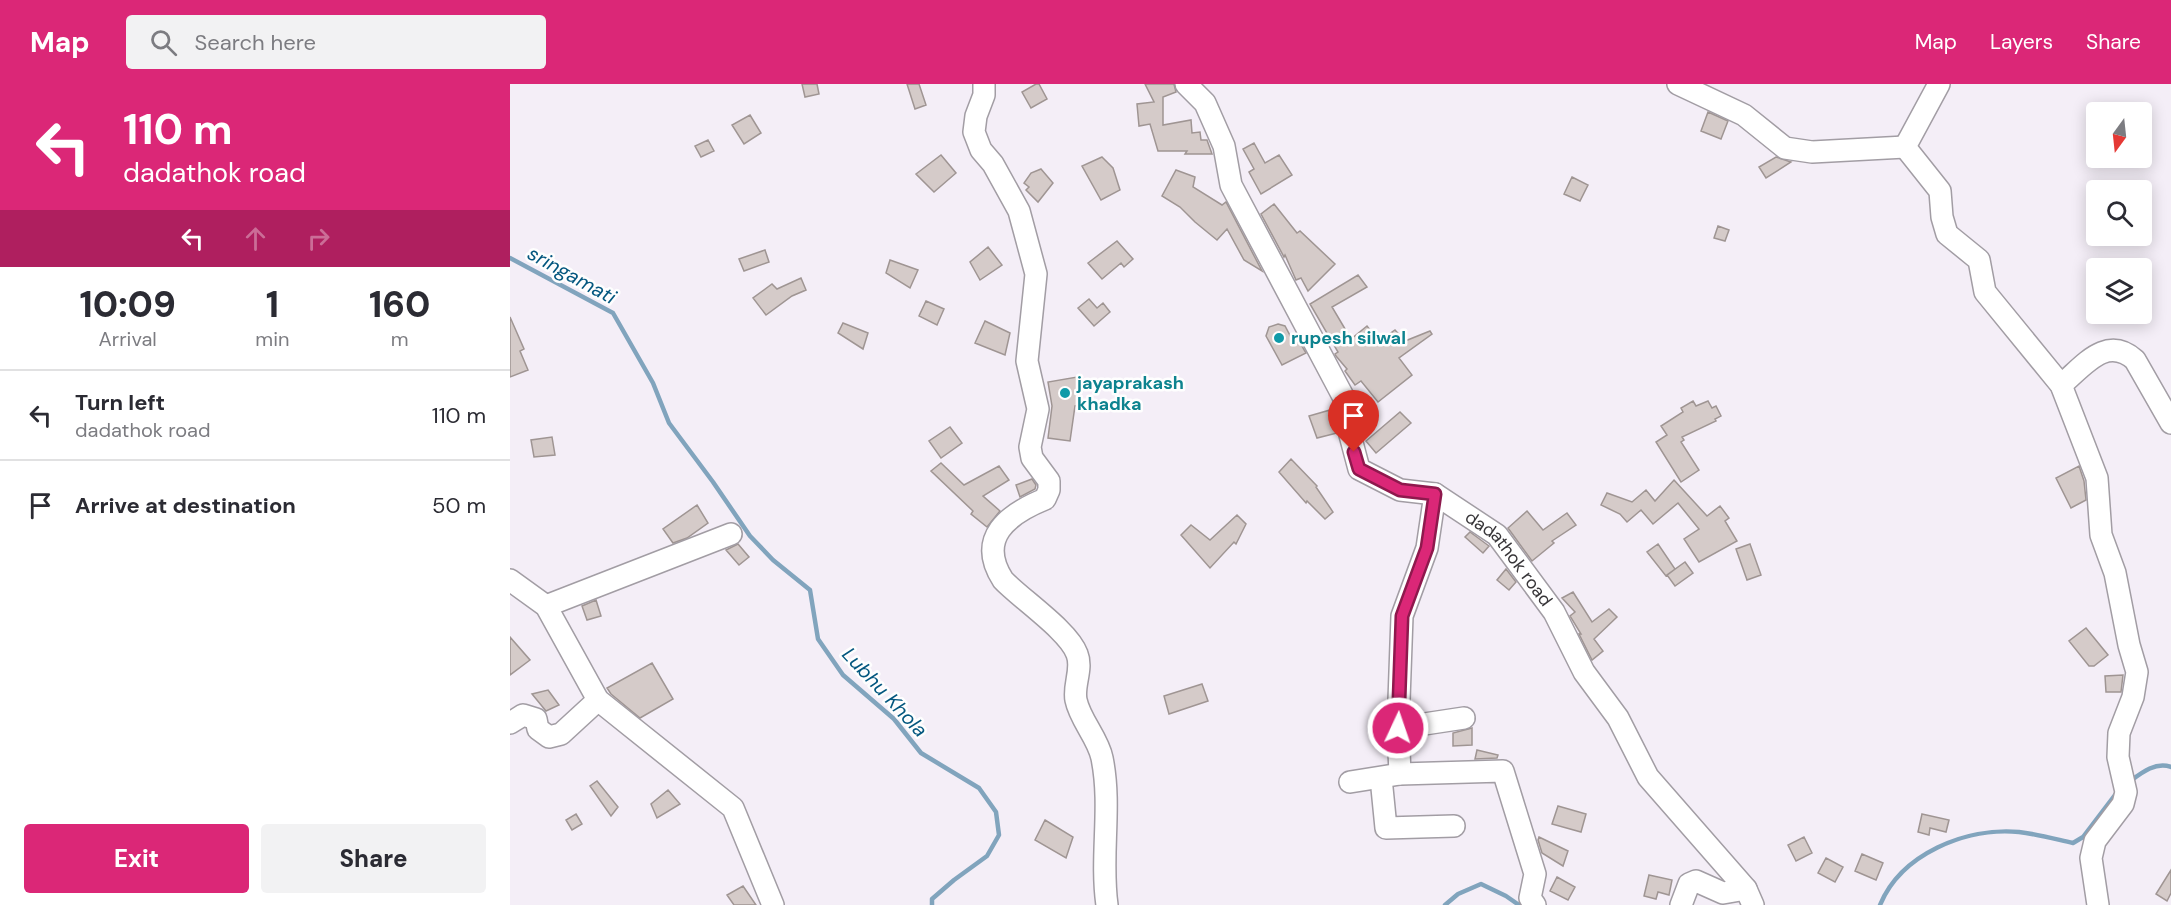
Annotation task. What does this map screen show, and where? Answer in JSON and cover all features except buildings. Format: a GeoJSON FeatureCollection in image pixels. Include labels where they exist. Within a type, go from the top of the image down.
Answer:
{"type":"FeatureCollection","features":[{"type":"Feature","properties":{"kind":"street"},"geometry":{"type":"LineString","coordinates":[[984,84],[984,95],[976,116],[974,132],[981,150],[993,164],[1019,211],[1036,274],[1027,360],[1038,409],[1030,447],[1032,458],[1049,481],[1049,490],[1045,499],[1030,506],[999,529],[994,537],[993,553],[996,569],[1003,580],[1065,635],[1078,654],[1075,699],[1101,756],[1106,797],[1104,881],[1107,905]]}},
{"type":"Feature","properties":{"kind":"street","name":"dadathok road"},"geometry":{"type":"LineString","coordinates":[[1186,84],[1204,103],[1224,146],[1231,185],[1300,311],[1310,335],[1345,400],[1350,435],[1359,469],[1400,490],[1435,494],[1497,535],[1554,612],[1584,672],[1618,718],[1648,777],[1750,897]]}},
{"type":"Feature","properties":{"kind":"street"},"geometry":{"type":"LineString","coordinates":[[1678,84],[1744,115],[1785,148],[1812,152],[1905,147]]}},
{"type":"Feature","properties":{"kind":"street"},"geometry":{"type":"LineString","coordinates":[[1905,147],[1939,84]]}},
{"type":"Feature","properties":{"kind":"street"},"geometry":{"type":"LineString","coordinates":[[1905,147],[1940,191],[1942,217],[1947,234],[1979,260],[1985,292],[2061,385],[2097,478],[2101,535],[2115,573],[2129,645],[2137,672],[2133,697],[2119,733],[2118,757],[2123,784],[2123,804],[2095,841],[2091,858],[2098,905]]}},
{"type":"Feature","properties":{"kind":"street"},"geometry":{"type":"LineString","coordinates":[[2061,385],[2098,354],[2108,350],[2127,353],[2134,360],[2171,423]]}},
{"type":"Feature","properties":{"kind":"street"},"geometry":{"type":"LineString","coordinates":[[1435,494],[1427,548],[1402,616],[1398,728],[1386,828],[1454,826]]}},
{"type":"Feature","properties":{"kind":"street"},"geometry":{"type":"LineString","coordinates":[[546,606],[731,534]]}},
{"type":"Feature","properties":{"kind":"street"},"geometry":{"type":"LineString","coordinates":[[510,580],[546,606],[598,700],[733,808],[773,905]]}},
{"type":"Feature","properties":{"kind":"street"},"geometry":{"type":"LineString","coordinates":[[510,723],[523,715],[536,719],[538,729],[549,737],[561,734],[598,700]]}},
{"type":"Feature","properties":{"kind":"street"},"geometry":{"type":"LineString","coordinates":[[1398,728],[1464,718]]}},
{"type":"Feature","properties":{"kind":"street"},"geometry":{"type":"LineString","coordinates":[[1350,782],[1391,776],[1503,771],[1535,874],[1530,898],[1535,905]]}},
{"type":"Feature","properties":{"kind":"street"},"geometry":{"type":"LineString","coordinates":[[1681,905],[1689,884],[1696,881],[1723,893],[1750,897]]}},
{"type":"Feature","properties":{"kind":"waterway","name":"Lubhu Khola"},"geometry":{"type":"LineString","coordinates":[[510,258],[613,313],[653,383],[669,423],[750,536],[773,560],[810,590],[818,639],[843,675],[894,719],[921,753],[979,788],[996,812],[999,835],[987,856],[932,899],[932,905]]}},
{"type":"Feature","properties":{"kind":"waterway","name":"Lubhu Khola"},"geometry":{"type":"LineString","coordinates":[[2129,782],[2154,767],[2171,767]]}},
{"type":"Feature","properties":{"kind":"waterway","name":"Lubhu Khola"},"geometry":{"type":"LineString","coordinates":[[1880,905],[1890,887],[1903,871],[1919,858],[1957,839],[1978,834],[2019,832],[2073,843],[2083,837],[2118,791]]}},
{"type":"Feature","properties":{"kind":"waterway","name":"Lubhu Khola"},"geometry":{"type":"LineString","coordinates":[[1445,905],[1458,894],[1481,884],[1519,905]]}},
{"type":"Feature","properties":{"kind":"place","name":"rupesh silwal"},"geometry":{"type":"Point","coordinates":[1279,338]}},
{"type":"Feature","properties":{"kind":"place","name":"jayaprakash khadka"},"geometry":{"type":"Point","coordinates":[1065,393]}},
{"type":"Feature","properties":{"kind":"route"},"geometry":{"type":"LineString","coordinates":[[1354,452],[1359,469],[1400,490],[1435,494],[1427,548],[1402,616],[1398,728]]}},
{"type":"Feature","properties":{"kind":"water label","name":"sringamati"},"geometry":{"type":"Point","coordinates":[572,275]}}]}
